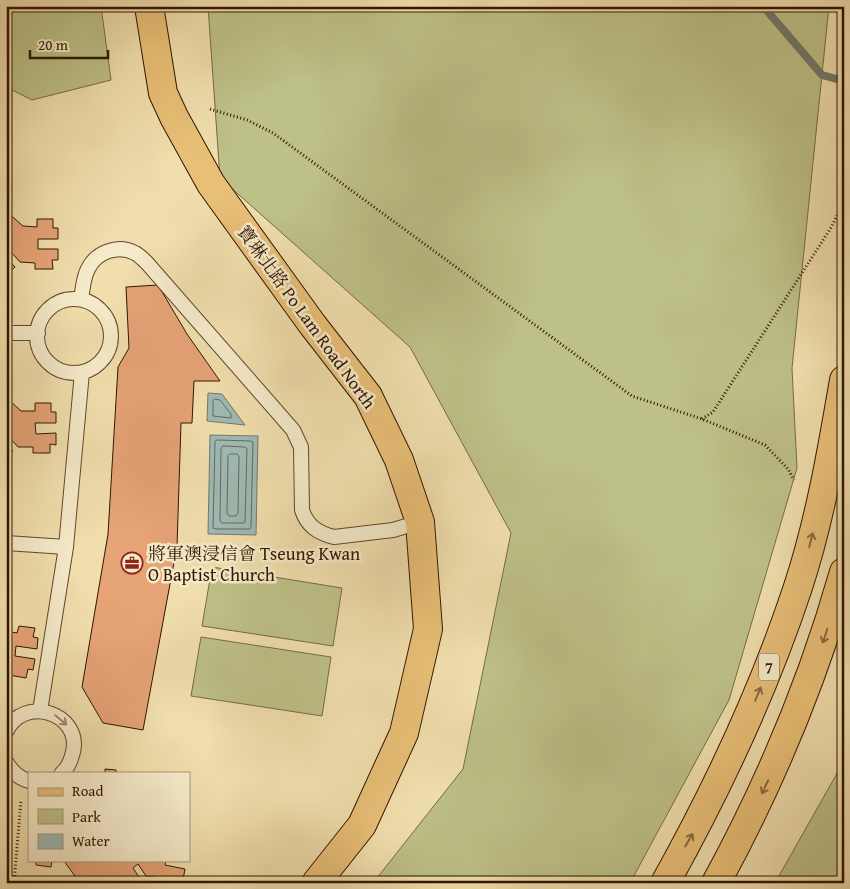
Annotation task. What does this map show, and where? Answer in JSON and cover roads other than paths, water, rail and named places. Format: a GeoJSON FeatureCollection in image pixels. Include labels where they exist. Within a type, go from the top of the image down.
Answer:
{"type":"FeatureCollection","features":[{"type":"Feature","properties":{"kind":"main road","name":"寶琳北路 Po Lam Road North"},"geometry":{"type":"LineString","coordinates":[[149,6],[163,92],[174,117],[211,184],[312,324],[368,396],[399,460],[420,522],[428,630],[404,733],[362,825],[316,883]]}},
{"type":"Feature","properties":{"kind":"main road","name":"7"},"geometry":{"type":"LineString","coordinates":[[665,883],[726,768],[759,693],[782,633],[810,543],[834,437],[844,380]]}},
{"type":"Feature","properties":{"kind":"main road"},"geometry":{"type":"LineString","coordinates":[[716,883],[758,802],[784,746],[816,662],[844,572]]}},
{"type":"Feature","properties":{"kind":"lane"},"geometry":{"type":"LineString","coordinates":[[82,299],[84,280],[93,260],[102,253],[114,250],[126,249],[136,254],[147,263],[294,430],[301,447],[302,510],[305,520],[311,527],[325,535],[334,537],[393,530],[420,522]]}},
{"type":"Feature","properties":{"kind":"lane"},"geometry":{"type":"LineString","coordinates":[[69,299],[82,299],[93,304],[103,312],[109,323],[112,336],[104,359],[94,368],[71,373],[60,370],[50,364],[38,344],[38,333],[40,321],[48,310],[57,303],[69,299]]}},
{"type":"Feature","properties":{"kind":"lane"},"geometry":{"type":"LineString","coordinates":[[6,333],[38,333]]}},
{"type":"Feature","properties":{"kind":"lane"},"geometry":{"type":"LineString","coordinates":[[40,711],[66,547],[82,372]]}},
{"type":"Feature","properties":{"kind":"lane"},"geometry":{"type":"LineString","coordinates":[[6,543],[66,547]]}},
{"type":"Feature","properties":{"kind":"lane"},"geometry":{"type":"LineString","coordinates":[[6,732],[17,718],[28,712],[40,711],[51,713],[61,719],[69,728],[73,738],[74,750],[71,760],[63,772]]}},
{"type":"Feature","properties":{"kind":"lane"},"geometry":{"type":"LineString","coordinates":[[6,762],[13,772],[26,780]]}},
{"type":"Feature","properties":{"kind":"water"},"geometry":{"type":"Polygon","coordinates":[[[208,393],[222,394],[245,425],[207,421],[208,393]]]}},
{"type":"Feature","properties":{"kind":"water"},"geometry":{"type":"Polygon","coordinates":[[[210,435],[258,436],[256,535],[208,534],[210,435]]]}},
{"type":"Feature","properties":{"kind":"waterway"},"geometry":{"type":"LineString","coordinates":[[763,6],[822,75],[844,81]]}},
{"type":"Feature","properties":{"kind":"place","name":"將軍澳浸信會 Tseung Kwan O Baptist Church"},"geometry":{"type":"Point","coordinates":[132,563]}}]}
